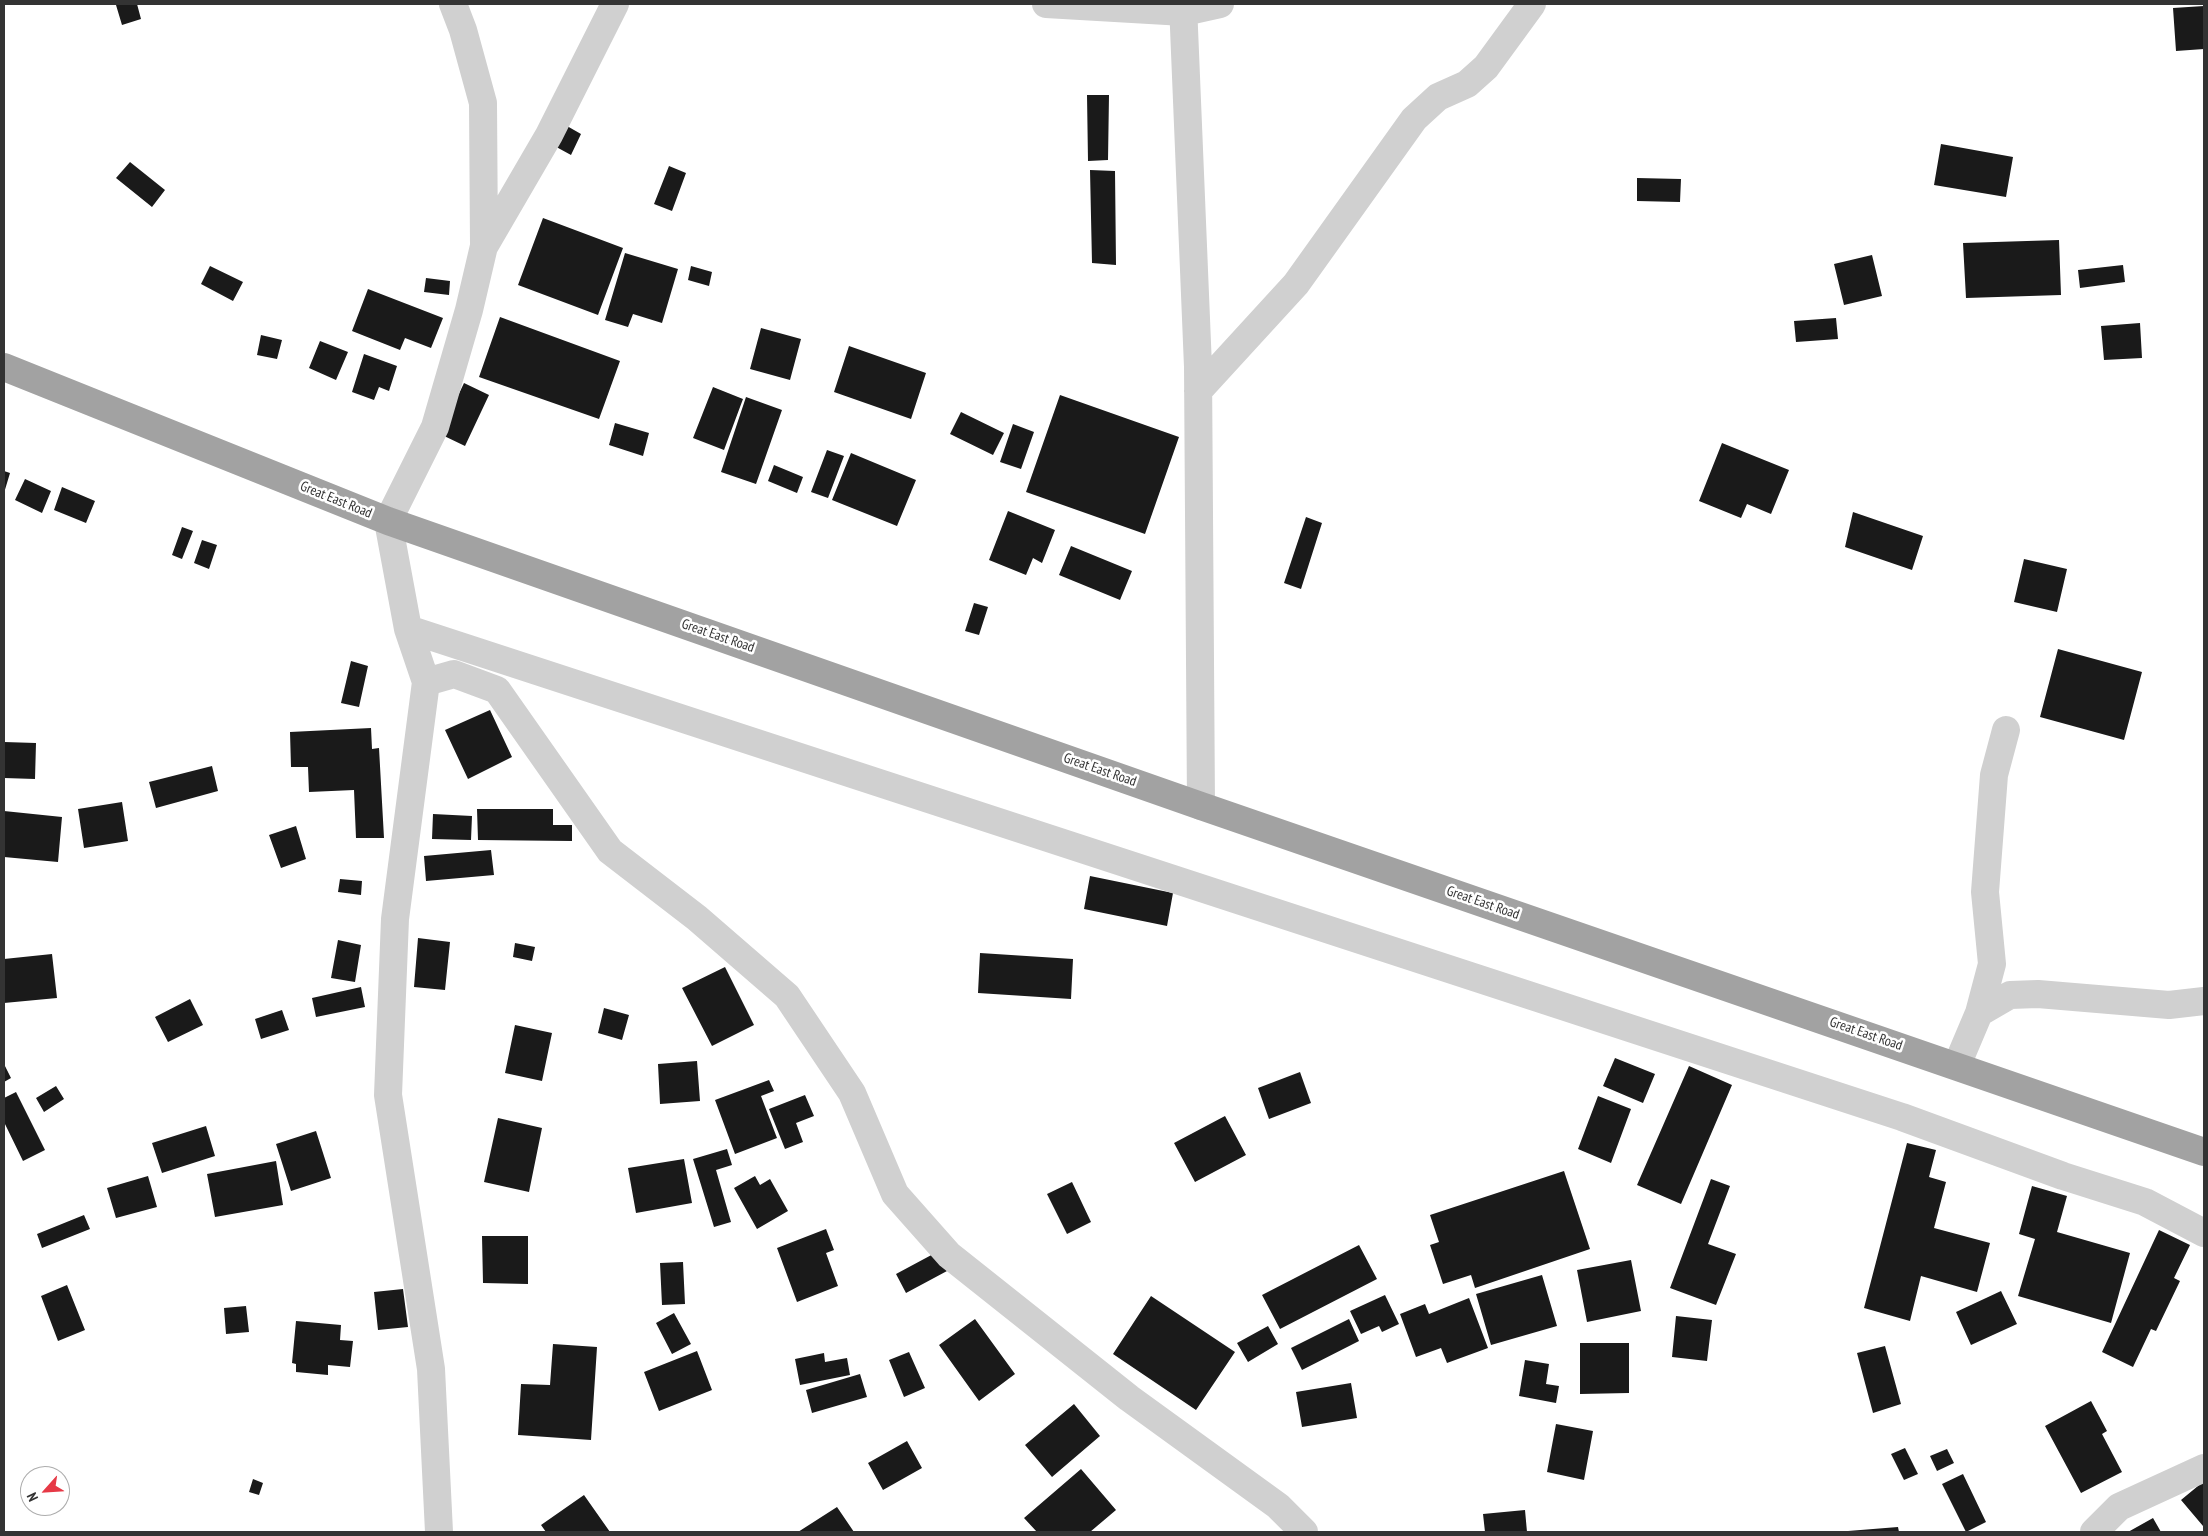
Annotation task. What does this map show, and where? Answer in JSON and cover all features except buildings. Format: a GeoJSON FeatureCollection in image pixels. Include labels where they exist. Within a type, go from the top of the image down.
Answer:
{"type":"FeatureCollection","features":[{"type":"Feature","properties":{"kind":"highway","name":"Great East Road"},"geometry":{"type":"LineString","coordinates":[[4,367],[388,521],[1201,806],[1957,1065],[2204,1152]]}},
{"type":"Feature","properties":{"kind":"street"},"geometry":{"type":"LineString","coordinates":[[439,1532],[431,1369],[388,1095],[396,919],[426,682],[408,629],[388,521],[435,426],[469,310],[484,246],[483,103],[463,30],[453,4]]}},
{"type":"Feature","properties":{"kind":"street"},"geometry":{"type":"LineString","coordinates":[[484,246],[549,135],[615,4]]}},
{"type":"Feature","properties":{"kind":"street"},"geometry":{"type":"LineString","coordinates":[[1046,4],[1184,8],[1220,4]]}},
{"type":"Feature","properties":{"kind":"street"},"geometry":{"type":"LineString","coordinates":[[1198,391],[1296,284],[1414,119],[1438,98],[1466,84],[1486,67],[1532,4]]}},
{"type":"Feature","properties":{"kind":"street"},"geometry":{"type":"LineString","coordinates":[[1184,8],[1198,391],[1201,806]]}},
{"type":"Feature","properties":{"kind":"street"},"geometry":{"type":"LineString","coordinates":[[408,629],[1902,1117],[2063,1176],[2145,1202],[2204,1233]]}},
{"type":"Feature","properties":{"kind":"street"},"geometry":{"type":"LineString","coordinates":[[426,682],[454,674],[497,690],[610,851],[697,918],[787,996],[852,1093],[895,1194],[948,1255],[1129,1398],[1278,1506],[1304,1532]]}},
{"type":"Feature","properties":{"kind":"street"},"geometry":{"type":"LineString","coordinates":[[1957,1065],[1979,1013],[1992,964],[1985,892],[1994,775],[2006,730]]}},
{"type":"Feature","properties":{"kind":"street"},"geometry":{"type":"LineString","coordinates":[[1979,1013],[2010,996],[2038,994],[2169,1005],[2204,1001]]}},
{"type":"Feature","properties":{"kind":"street"},"geometry":{"type":"LineString","coordinates":[[2094,1532],[2119,1507],[2204,1468]]}}]}
